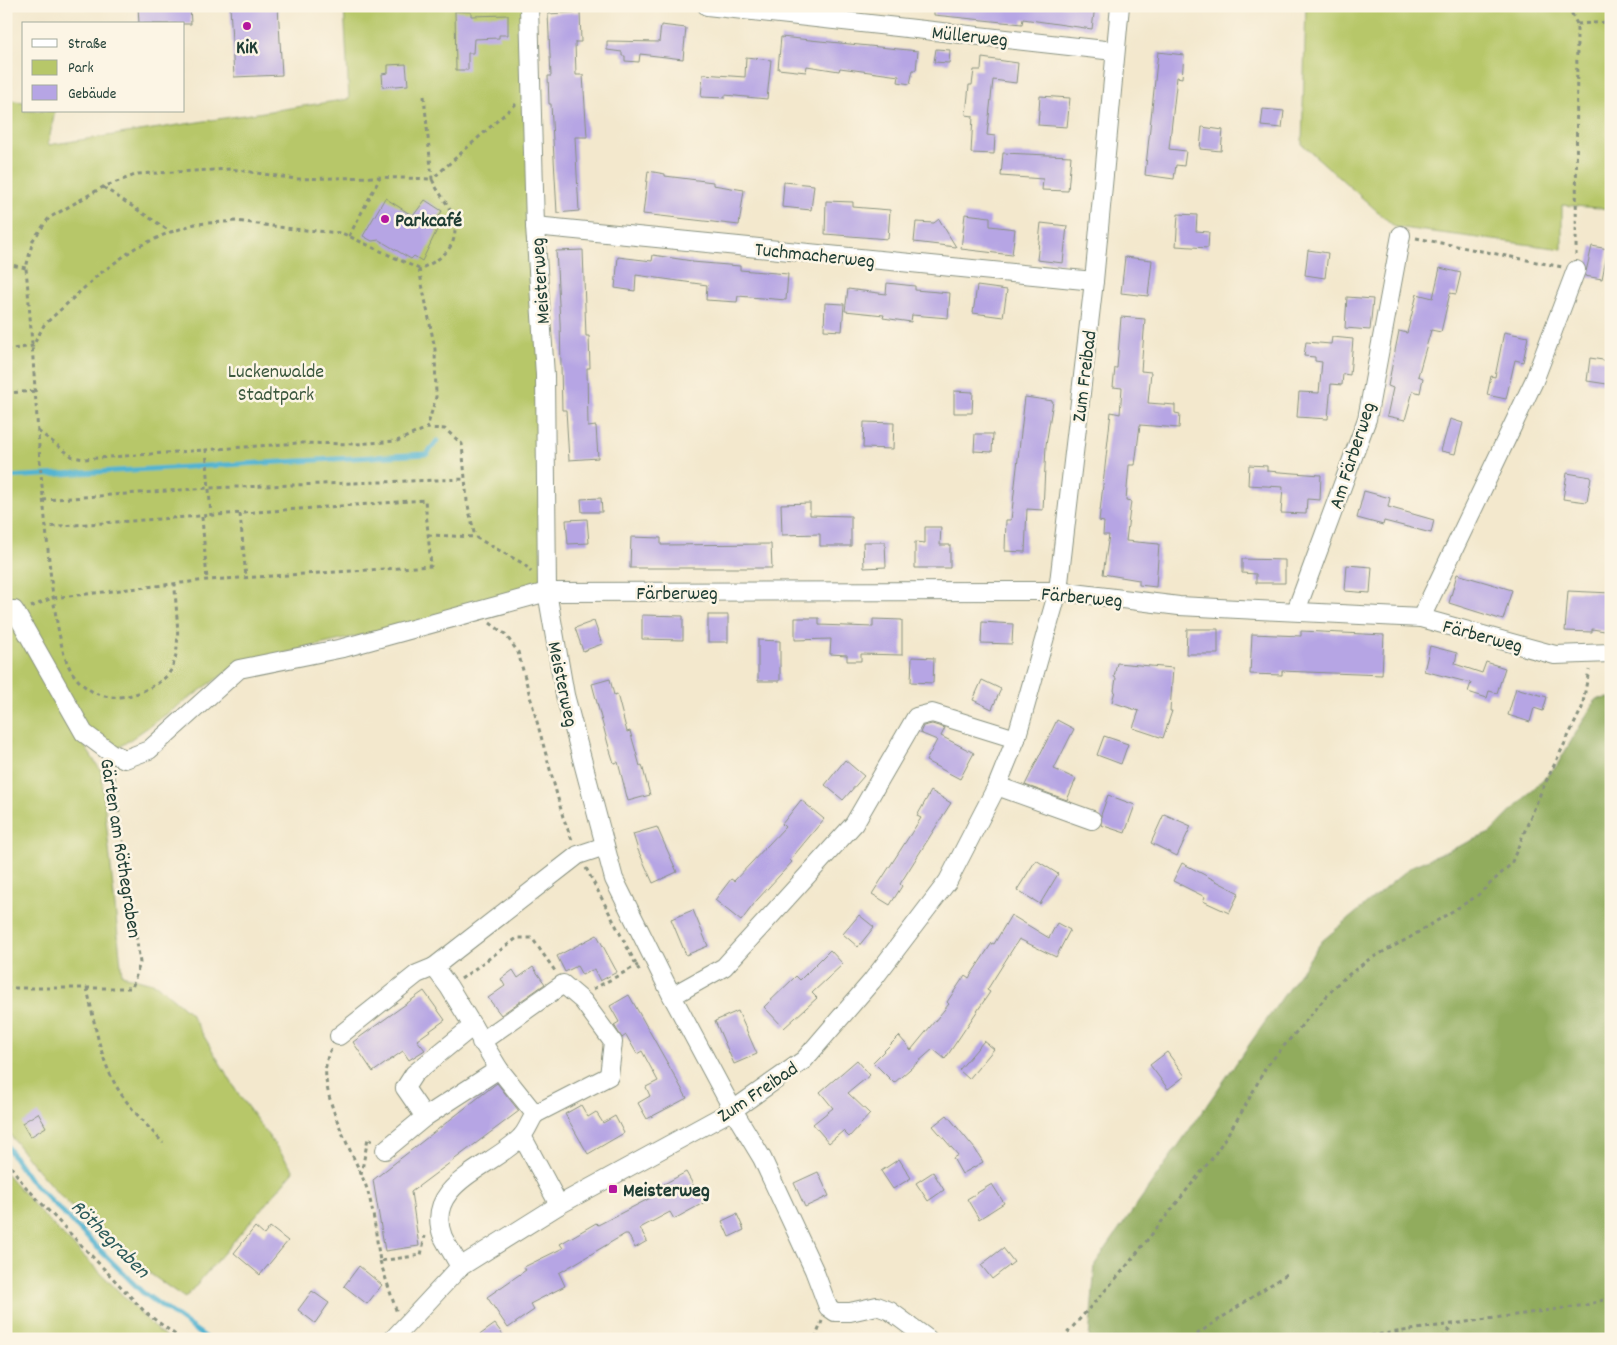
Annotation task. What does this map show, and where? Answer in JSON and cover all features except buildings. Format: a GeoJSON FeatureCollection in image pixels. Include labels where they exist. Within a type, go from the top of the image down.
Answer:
{"type":"FeatureCollection","features":[{"type":"Feature","properties":{"kind":"street","name":"Meisterweg"},"geometry":{"type":"LineString","coordinates":[[529,6],[535,226],[545,375],[547,592],[564,695],[614,880],[732,1110],[762,1158],[814,1270],[828,1307],[835,1312],[850,1312],[877,1306],[890,1311],[928,1339]]}},
{"type":"Feature","properties":{"kind":"street","name":"Müllerweg"},"geometry":{"type":"LineString","coordinates":[[707,6],[1114,51]]}},
{"type":"Feature","properties":{"kind":"street","name":"Zum Freibad"},"geometry":{"type":"LineString","coordinates":[[397,1333],[460,1267],[559,1205],[732,1110],[804,1060],[872,982],[948,881],[997,786],[1016,739],[1058,591],[1094,281],[1114,51],[1120,6]]}},
{"type":"Feature","properties":{"kind":"street","name":"Tuchmacherweg"},"geometry":{"type":"LineString","coordinates":[[535,226],[1094,281]]}},
{"type":"Feature","properties":{"kind":"street","name":"Am Färberweg"},"geometry":{"type":"LineString","coordinates":[[1296,611],[1367,419],[1401,235]]}},
{"type":"Feature","properties":{"kind":"street"},"geometry":{"type":"LineString","coordinates":[[1421,618],[1534,381],[1576,270]]}},
{"type":"Feature","properties":{"kind":"street","name":"Färberweg"},"geometry":{"type":"LineString","coordinates":[[111,753],[125,759],[149,750],[239,669],[343,648],[547,592],[1058,591],[1179,606],[1421,618],[1555,655],[1611,653]]}},
{"type":"Feature","properties":{"kind":"street","name":"Gärten am Röthegraben"},"geometry":{"type":"LineString","coordinates":[[12,611],[84,733],[111,753]]}},
{"type":"Feature","properties":{"kind":"street"},"geometry":{"type":"LineString","coordinates":[[672,996],[724,967],[854,824],[916,717],[932,713],[1016,739]]}},
{"type":"Feature","properties":{"kind":"street"},"geometry":{"type":"LineString","coordinates":[[997,786],[1092,820]]}},
{"type":"Feature","properties":{"kind":"street"},"geometry":{"type":"LineString","coordinates":[[339,1036],[417,974],[434,967],[578,855],[605,846]]}},
{"type":"Feature","properties":{"kind":"street"},"geometry":{"type":"LineString","coordinates":[[434,967],[449,987],[499,1069],[535,1114]]}},
{"type":"Feature","properties":{"kind":"street"},"geometry":{"type":"LineString","coordinates":[[460,1267],[444,1237],[440,1222],[441,1202],[446,1194],[522,1136],[535,1114],[609,1076],[613,1042],[583,1001],[563,984],[481,1042]]}},
{"type":"Feature","properties":{"kind":"street"},"geometry":{"type":"LineString","coordinates":[[425,1117],[405,1088],[414,1074],[473,1026]]}},
{"type":"Feature","properties":{"kind":"street"},"geometry":{"type":"LineString","coordinates":[[385,1150],[425,1117],[499,1069]]}},
{"type":"Feature","properties":{"kind":"street"},"geometry":{"type":"LineString","coordinates":[[522,1136],[559,1205]]}},
{"type":"Feature","properties":{"kind":"path"},"geometry":{"type":"LineString","coordinates":[[1401,235],[1576,270],[1577,24],[1568,6]]}},
{"type":"Feature","properties":{"kind":"path"},"geometry":{"type":"LineString","coordinates":[[1577,24],[1611,22]]}},
{"type":"Feature","properties":{"kind":"path"},"geometry":{"type":"LineString","coordinates":[[174,584],[177,648],[170,670],[156,685],[123,697],[100,695],[82,686],[70,669],[64,652],[52,598],[42,500],[33,346],[26,268],[33,240],[49,218],[103,187],[138,174],[231,169],[296,180],[432,179],[530,92]]}},
{"type":"Feature","properties":{"kind":"path"},"geometry":{"type":"LineString","coordinates":[[33,346],[44,325],[98,275],[135,248],[195,224],[237,221],[293,229],[342,233],[418,269],[437,262],[452,246],[456,228],[448,206],[432,179],[424,96]]}},
{"type":"Feature","properties":{"kind":"path"},"geometry":{"type":"LineString","coordinates":[[349,236],[380,178]]}},
{"type":"Feature","properties":{"kind":"path"},"geometry":{"type":"LineString","coordinates":[[103,187],[171,232]]}},
{"type":"Feature","properties":{"kind":"path"},"geometry":{"type":"LineString","coordinates":[[6,264],[26,268]]}},
{"type":"Feature","properties":{"kind":"path"},"geometry":{"type":"LineString","coordinates":[[418,269],[435,349],[436,397],[427,428]]}},
{"type":"Feature","properties":{"kind":"path"},"geometry":{"type":"LineString","coordinates":[[6,350],[33,346]]}},
{"type":"Feature","properties":{"kind":"path"},"geometry":{"type":"LineString","coordinates":[[6,393],[36,391]]}},
{"type":"Feature","properties":{"kind":"path"},"geometry":{"type":"LineString","coordinates":[[38,431],[72,456],[84,459],[298,443],[356,444],[398,441],[427,428],[445,429],[462,444],[467,501],[475,537]]}},
{"type":"Feature","properties":{"kind":"path"},"geometry":{"type":"LineString","coordinates":[[206,449],[211,516]]}},
{"type":"Feature","properties":{"kind":"path"},"geometry":{"type":"LineString","coordinates":[[42,500],[208,488],[466,478]]}},
{"type":"Feature","properties":{"kind":"path"},"geometry":{"type":"LineString","coordinates":[[12,611],[52,598],[207,580],[431,566],[425,500],[46,528]]}},
{"type":"Feature","properties":{"kind":"path"},"geometry":{"type":"LineString","coordinates":[[240,514],[246,578]]}},
{"type":"Feature","properties":{"kind":"path"},"geometry":{"type":"LineString","coordinates":[[202,517],[207,580]]}},
{"type":"Feature","properties":{"kind":"path"},"geometry":{"type":"LineString","coordinates":[[428,534],[475,537],[524,564],[547,592]]}},
{"type":"Feature","properties":{"kind":"path"},"geometry":{"type":"LineString","coordinates":[[1062,1339],[1125,1268],[1214,1157],[1243,1110],[1266,1067],[1339,982],[1368,960],[1409,938],[1477,896],[1511,864],[1541,792],[1582,708],[1588,684],[1590,654]]}},
{"type":"Feature","properties":{"kind":"path","name":"Gärten am Röthegraben"},"geometry":{"type":"LineString","coordinates":[[6,988],[132,988],[140,963],[111,753]]}},
{"type":"Feature","properties":{"kind":"path"},"geometry":{"type":"LineString","coordinates":[[449,987],[517,938],[532,938],[563,984]]}},
{"type":"Feature","properties":{"kind":"path"},"geometry":{"type":"LineString","coordinates":[[583,1001],[593,989],[652,957]]}},
{"type":"Feature","properties":{"kind":"path"},"geometry":{"type":"LineString","coordinates":[[87,988],[100,1045],[114,1082],[130,1107],[163,1142]]}},
{"type":"Feature","properties":{"kind":"path"},"geometry":{"type":"LineString","coordinates":[[339,1036],[326,1057],[327,1084],[342,1135],[366,1187],[380,1261],[397,1333]]}},
{"type":"Feature","properties":{"kind":"path"},"geometry":{"type":"LineString","coordinates":[[6,1160],[24,1185],[146,1313],[181,1339]]}},
{"type":"Feature","properties":{"kind":"path"},"geometry":{"type":"LineString","coordinates":[[380,1261],[421,1255],[427,1230],[432,1224],[440,1222]]}},
{"type":"Feature","properties":{"kind":"path"},"geometry":{"type":"LineString","coordinates":[[1190,1339],[1288,1273]]}},
{"type":"Feature","properties":{"kind":"path"},"geometry":{"type":"LineString","coordinates":[[1347,1339],[1586,1304],[1611,1298]]}},
{"type":"Feature","properties":{"kind":"path"},"geometry":{"type":"LineString","coordinates":[[1604,1339],[1611,1320]]}},
{"type":"Feature","properties":{"kind":"path"},"geometry":{"type":"LineString","coordinates":[[1443,1339],[1452,1324]]}},
{"type":"Feature","properties":{"kind":"green space","name":"Luckenwalde Stadtpark"},"geometry":{"type":"Polygon","coordinates":[[[344,6],[529,6],[547,592],[238,664],[111,753],[84,733],[6,598],[6,100],[22,102],[22,112],[55,112],[48,145],[349,99],[344,6]]]}},
{"type":"Feature","properties":{"kind":"green space"},"geometry":{"type":"Polygon","coordinates":[[[1306,6],[1611,6],[1611,209],[1562,205],[1562,249],[1395,227],[1302,144],[1306,6]]]}},
{"type":"Feature","properties":{"kind":"green space"},"geometry":{"type":"Polygon","coordinates":[[[6,619],[12,620],[61,710],[101,771],[122,975],[156,984],[190,1013],[241,1098],[294,1171],[185,1298],[134,1261],[87,1222],[45,1179],[6,1129],[6,619]]]}},
{"type":"Feature","properties":{"kind":"green space"},"geometry":{"type":"Polygon","coordinates":[[[1611,698],[1611,1339],[1089,1339],[1095,1264],[1322,941],[1412,866],[1490,833],[1557,765],[1596,699],[1611,698]]]}},
{"type":"Feature","properties":{"kind":"green space"},"geometry":{"type":"Polygon","coordinates":[[[6,1173],[41,1213],[157,1330],[169,1339],[6,1339],[6,1173]]]}},
{"type":"Feature","properties":{"kind":"waterway"},"geometry":{"type":"LineString","coordinates":[[6,477],[427,454],[437,441]]}},
{"type":"Feature","properties":{"kind":"waterway","name":"Röthegraben"},"geometry":{"type":"LineString","coordinates":[[6,1145],[29,1179],[142,1292],[208,1339]]}},
{"type":"Feature","properties":{"kind":"place","name":"KiK"},"geometry":{"type":"Point","coordinates":[247,26]}},
{"type":"Feature","properties":{"kind":"place","name":"Parkcafé"},"geometry":{"type":"Point","coordinates":[385,219]}},
{"type":"Feature","properties":{"kind":"place","name":"Meisterweg"},"geometry":{"type":"Point","coordinates":[613,1189]}}]}
